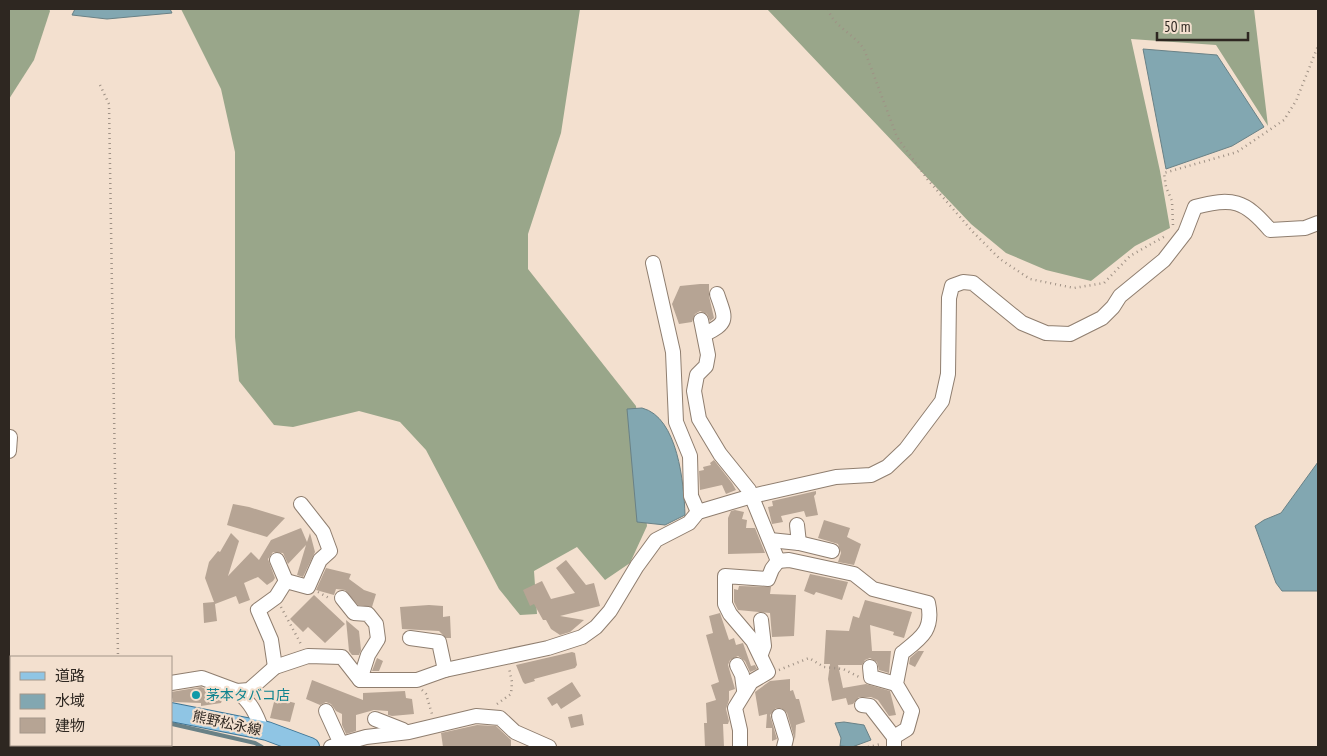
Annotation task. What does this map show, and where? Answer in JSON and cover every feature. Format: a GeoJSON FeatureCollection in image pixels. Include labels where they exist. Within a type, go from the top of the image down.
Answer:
{"type":"FeatureCollection","features":[{"type":"Feature","properties":{"kind":"main road","name":"熊野松永線"},"geometry":{"type":"LineString","coordinates":[[172,712],[262,730],[286,742],[310,747]]}},
{"type":"Feature","properties":{"kind":"street"},"geometry":{"type":"LineString","coordinates":[[360,680],[417,680],[445,670],[548,648],[582,637],[596,627],[610,611],[637,566],[656,540],[689,523],[698,512],[752,496],[836,477],[871,475],[887,467],[906,449],[942,401],[948,374],[949,298],[952,286],[963,282],[974,283],[1022,322],[1046,333],[1070,334],[1102,318],[1113,307],[1120,296],[1164,260],[1185,234],[1195,207],[1219,200],[1241,203],[1270,230],[1305,228],[1318,223]]}},
{"type":"Feature","properties":{"kind":"street"},"geometry":{"type":"LineString","coordinates":[[653,263],[672,352],[676,422],[690,456],[691,496],[698,512]]}},
{"type":"Feature","properties":{"kind":"street"},"geometry":{"type":"LineString","coordinates":[[705,334],[720,327],[723,321],[724,315],[717,294]]}},
{"type":"Feature","properties":{"kind":"street"},"geometry":{"type":"LineString","coordinates":[[699,419],[694,391],[697,375],[706,366],[708,355],[701,320]]}},
{"type":"Feature","properties":{"kind":"street"},"geometry":{"type":"LineString","coordinates":[[673,388],[699,419],[720,454],[752,496],[778,562]]}},
{"type":"Feature","properties":{"kind":"street"},"geometry":{"type":"LineString","coordinates":[[9,451],[10,436]]}},
{"type":"Feature","properties":{"kind":"street"},"geometry":{"type":"LineString","coordinates":[[276,560],[286,580],[308,587],[320,560],[330,551],[323,532],[301,504]]}},
{"type":"Feature","properties":{"kind":"street"},"geometry":{"type":"LineString","coordinates":[[797,526],[799,543]]}},
{"type":"Feature","properties":{"kind":"street"},"geometry":{"type":"LineString","coordinates":[[770,540],[799,543],[832,551]]}},
{"type":"Feature","properties":{"kind":"street"},"geometry":{"type":"LineString","coordinates":[[740,747],[740,730],[735,708],[750,682],[764,676],[768,672],[761,654],[753,641],[728,609],[725,576],[768,579],[772,569],[778,562],[789,560],[854,574],[873,589],[928,603],[930,613],[926,634],[902,653],[896,684]]}},
{"type":"Feature","properties":{"kind":"street"},"geometry":{"type":"LineString","coordinates":[[275,667],[271,640],[258,610],[276,597],[286,580]]}},
{"type":"Feature","properties":{"kind":"street"},"geometry":{"type":"LineString","coordinates":[[342,598],[354,612],[368,614],[376,624],[378,640],[368,655],[360,680]]}},
{"type":"Feature","properties":{"kind":"street"},"geometry":{"type":"LineString","coordinates":[[761,620],[764,646],[761,654]]}},
{"type":"Feature","properties":{"kind":"street"},"geometry":{"type":"LineString","coordinates":[[410,638],[439,642],[445,670]]}},
{"type":"Feature","properties":{"kind":"street"},"geometry":{"type":"LineString","coordinates":[[237,691],[248,690],[275,667],[308,656],[342,657],[360,680]]}},
{"type":"Feature","properties":{"kind":"street"},"geometry":{"type":"LineString","coordinates":[[737,665],[742,676],[744,690]]}},
{"type":"Feature","properties":{"kind":"street"},"geometry":{"type":"LineString","coordinates":[[862,705],[870,706],[894,742],[906,729],[912,710],[896,684],[870,672]]}},
{"type":"Feature","properties":{"kind":"street"},"geometry":{"type":"LineString","coordinates":[[172,683],[202,678],[237,691],[248,701],[262,730]]}},
{"type":"Feature","properties":{"kind":"street"},"geometry":{"type":"LineString","coordinates":[[326,711],[336,746],[366,737],[409,732],[476,716],[500,718],[515,732],[549,747]]}},
{"type":"Feature","properties":{"kind":"street"},"geometry":{"type":"LineString","coordinates":[[779,716],[786,740],[784,747]]}},
{"type":"Feature","properties":{"kind":"street"},"geometry":{"type":"LineString","coordinates":[[375,719],[409,732]]}},
{"type":"Feature","properties":{"kind":"path"},"geometry":{"type":"LineString","coordinates":[[828,9],[830,17],[859,41],[864,49],[898,137],[928,180],[980,239],[1000,258],[1030,279],[1074,288],[1104,283],[1130,256],[1168,235]]}},
{"type":"Feature","properties":{"kind":"path"},"geometry":{"type":"LineString","coordinates":[[1176,231],[1172,201],[1166,187],[1164,173],[1237,152],[1284,120],[1296,101],[1318,46]]}},
{"type":"Feature","properties":{"kind":"path"},"geometry":{"type":"LineString","coordinates":[[100,85],[109,104],[118,656]]}},
{"type":"Feature","properties":{"kind":"path"},"geometry":{"type":"LineString","coordinates":[[276,597],[308,656]]}},
{"type":"Feature","properties":{"kind":"path"},"geometry":{"type":"LineString","coordinates":[[496,704],[511,694],[512,682],[504,656]]}},
{"type":"Feature","properties":{"kind":"path"},"geometry":{"type":"LineString","coordinates":[[764,676],[809,658],[824,667],[843,669],[856,678],[870,672]]}},
{"type":"Feature","properties":{"kind":"path"},"geometry":{"type":"LineString","coordinates":[[418,687],[426,694],[430,705],[433,727]]}},
{"type":"Feature","properties":{"kind":"green space"},"geometry":{"type":"Polygon","coordinates":[[[9,9],[49,9],[50,11],[34,60],[9,99],[9,9]]]}},
{"type":"Feature","properties":{"kind":"green space"},"geometry":{"type":"Polygon","coordinates":[[[181,9],[580,9],[561,133],[528,234],[528,269],[636,406],[647,526],[630,563],[605,580],[577,547],[534,571],[537,614],[520,615],[499,589],[426,450],[400,422],[359,411],[293,427],[274,425],[239,381],[235,337],[235,152],[221,89],[181,9]]]}},
{"type":"Feature","properties":{"kind":"green space"},"geometry":{"type":"Polygon","coordinates":[[[767,9],[1254,9],[1268,126],[1216,45],[1131,39],[1160,171],[1170,228],[1135,246],[1091,281],[1046,270],[1006,253],[971,224],[767,9]]]}},
{"type":"Feature","properties":{"kind":"water"},"geometry":{"type":"Polygon","coordinates":[[[75,9],[170,9],[172,13],[107,19],[72,15],[75,9]]]}},
{"type":"Feature","properties":{"kind":"water"},"geometry":{"type":"Polygon","coordinates":[[[1143,49],[1217,55],[1264,127],[1232,146],[1166,169],[1143,49]]]}},
{"type":"Feature","properties":{"kind":"water"},"geometry":{"type":"Polygon","coordinates":[[[642,408],[654,414],[664,424],[677,453],[683,486],[685,515],[665,525],[637,522],[627,409],[642,408]]]}},
{"type":"Feature","properties":{"kind":"water"},"geometry":{"type":"Polygon","coordinates":[[[1318,462],[1318,591],[1282,591],[1276,583],[1255,526],[1281,513],[1318,462]]]}},
{"type":"Feature","properties":{"kind":"water"},"geometry":{"type":"Polygon","coordinates":[[[844,722],[864,725],[871,740],[852,747],[840,746],[841,738],[835,723],[844,722]]]}},
{"type":"Feature","properties":{"kind":"building"},"geometry":{"type":"Polygon","coordinates":[[[709,284],[709,296],[714,318],[710,321],[707,314],[700,311],[695,314],[692,322],[679,324],[672,304],[680,286],[709,284]]]}},
{"type":"Feature","properties":{"kind":"building"},"geometry":{"type":"Polygon","coordinates":[[[714,460],[736,490],[726,494],[722,485],[700,490],[699,471],[704,470],[703,467],[711,465],[710,463],[714,460]]]}},
{"type":"Feature","properties":{"kind":"building"},"geometry":{"type":"Polygon","coordinates":[[[816,491],[814,496],[818,515],[806,517],[804,511],[781,516],[783,522],[772,524],[768,507],[773,506],[772,501],[816,491]]]}},
{"type":"Feature","properties":{"kind":"building"},"geometry":{"type":"Polygon","coordinates":[[[233,504],[285,518],[267,537],[227,525],[233,504]]]}},
{"type":"Feature","properties":{"kind":"building"},"geometry":{"type":"Polygon","coordinates":[[[731,511],[744,512],[742,519],[747,520],[746,528],[755,528],[765,553],[728,554],[728,518],[731,511]]]}},
{"type":"Feature","properties":{"kind":"building"},"geometry":{"type":"Polygon","coordinates":[[[824,520],[850,528],[847,537],[861,544],[854,565],[838,562],[841,553],[838,544],[818,538],[824,520]]]}},
{"type":"Feature","properties":{"kind":"building"},"geometry":{"type":"Polygon","coordinates":[[[301,528],[307,542],[310,533],[315,552],[303,577],[297,575],[306,545],[288,564],[283,553],[273,552],[268,559],[275,578],[273,581],[267,585],[258,577],[244,583],[250,600],[239,604],[236,596],[215,604],[217,621],[204,623],[203,603],[214,602],[205,578],[209,562],[218,551],[220,552],[231,533],[239,541],[228,576],[251,552],[259,560],[271,540],[301,528]]]}},
{"type":"Feature","properties":{"kind":"building"},"geometry":{"type":"Polygon","coordinates":[[[566,560],[586,585],[594,583],[600,606],[560,616],[584,620],[570,632],[560,635],[551,629],[546,620],[543,620],[534,604],[530,606],[523,590],[542,581],[551,599],[575,593],[556,568],[566,560]]]}},
{"type":"Feature","properties":{"kind":"building"},"geometry":{"type":"Polygon","coordinates":[[[326,568],[351,574],[349,579],[364,590],[376,594],[372,607],[358,605],[345,590],[336,589],[334,595],[316,590],[326,568]]]}},
{"type":"Feature","properties":{"kind":"building"},"geometry":{"type":"Polygon","coordinates":[[[810,574],[848,582],[842,600],[816,592],[814,595],[804,591],[810,574]]]}},
{"type":"Feature","properties":{"kind":"building"},"geometry":{"type":"Polygon","coordinates":[[[739,586],[771,587],[770,594],[796,595],[794,636],[772,637],[770,613],[738,610],[734,602],[734,589],[738,590],[739,586]]]}},
{"type":"Feature","properties":{"kind":"building"},"geometry":{"type":"Polygon","coordinates":[[[314,595],[345,624],[325,643],[308,627],[303,632],[290,619],[314,595]]]}},
{"type":"Feature","properties":{"kind":"building"},"geometry":{"type":"Polygon","coordinates":[[[865,600],[912,612],[904,638],[893,635],[894,632],[870,625],[872,651],[891,651],[889,673],[879,670],[877,662],[870,658],[865,660],[862,665],[838,665],[843,688],[866,684],[890,691],[896,715],[889,716],[878,700],[871,697],[859,697],[853,704],[848,705],[846,698],[832,701],[828,679],[830,664],[824,664],[826,630],[849,631],[853,616],[859,618],[865,600]]]}},
{"type":"Feature","properties":{"kind":"building"},"geometry":{"type":"Polygon","coordinates":[[[443,606],[443,617],[450,616],[451,638],[446,638],[439,631],[402,629],[400,607],[443,606]]]}},
{"type":"Feature","properties":{"kind":"building"},"geometry":{"type":"Polygon","coordinates":[[[720,613],[729,640],[734,638],[736,645],[743,643],[751,666],[755,665],[757,669],[750,672],[745,661],[738,656],[730,660],[728,665],[735,689],[729,691],[726,709],[729,721],[728,724],[723,724],[724,747],[705,747],[704,723],[707,723],[706,703],[716,700],[711,685],[719,682],[706,635],[713,633],[709,616],[720,613]]]}},
{"type":"Feature","properties":{"kind":"building"},"geometry":{"type":"Polygon","coordinates":[[[346,620],[359,631],[361,650],[359,655],[352,655],[349,651],[346,620]]]}},
{"type":"Feature","properties":{"kind":"building"},"geometry":{"type":"Polygon","coordinates":[[[918,651],[924,651],[915,667],[909,664],[910,658],[918,651]]]}},
{"type":"Feature","properties":{"kind":"building"},"geometry":{"type":"Polygon","coordinates":[[[572,652],[575,653],[577,665],[575,668],[534,679],[535,681],[525,684],[516,665],[572,652]]]}},
{"type":"Feature","properties":{"kind":"building"},"geometry":{"type":"Polygon","coordinates":[[[377,658],[383,661],[379,671],[372,671],[377,658]]]}},
{"type":"Feature","properties":{"kind":"building"},"geometry":{"type":"Polygon","coordinates":[[[790,679],[790,691],[793,690],[796,699],[799,699],[805,722],[796,725],[795,740],[787,713],[781,708],[776,708],[770,715],[777,739],[772,741],[772,728],[766,728],[767,714],[759,716],[755,692],[770,681],[790,679]]]}},
{"type":"Feature","properties":{"kind":"building"},"geometry":{"type":"Polygon","coordinates":[[[312,680],[363,700],[363,693],[405,691],[406,698],[412,699],[414,714],[392,716],[388,715],[388,711],[374,710],[356,715],[356,731],[346,734],[342,725],[342,714],[336,711],[331,704],[326,702],[320,705],[306,699],[312,680]]]}},
{"type":"Feature","properties":{"kind":"building"},"geometry":{"type":"Polygon","coordinates":[[[572,682],[581,696],[561,709],[557,703],[552,706],[547,698],[572,682]]]}},
{"type":"Feature","properties":{"kind":"building","name":"茅本タバコ店"},"geometry":{"type":"Polygon","coordinates":[[[201,687],[223,697],[221,703],[201,706],[201,703],[173,702],[172,692],[201,687]]]}},
{"type":"Feature","properties":{"kind":"building"},"geometry":{"type":"Polygon","coordinates":[[[275,698],[295,703],[290,722],[270,718],[275,698]]]}},
{"type":"Feature","properties":{"kind":"building"},"geometry":{"type":"Polygon","coordinates":[[[582,714],[584,725],[571,728],[568,717],[582,714]]]}},
{"type":"Feature","properties":{"kind":"building"},"geometry":{"type":"Polygon","coordinates":[[[477,725],[496,726],[511,740],[511,747],[443,747],[441,733],[477,725]]]}},
{"type":"Feature","properties":{"kind":"waterway"},"geometry":{"type":"LineString","coordinates":[[172,724],[255,743],[262,747]]}},
{"type":"Feature","properties":{"kind":"place","name":"茅本タバコ店"},"geometry":{"type":"Point","coordinates":[196,695]}}]}
